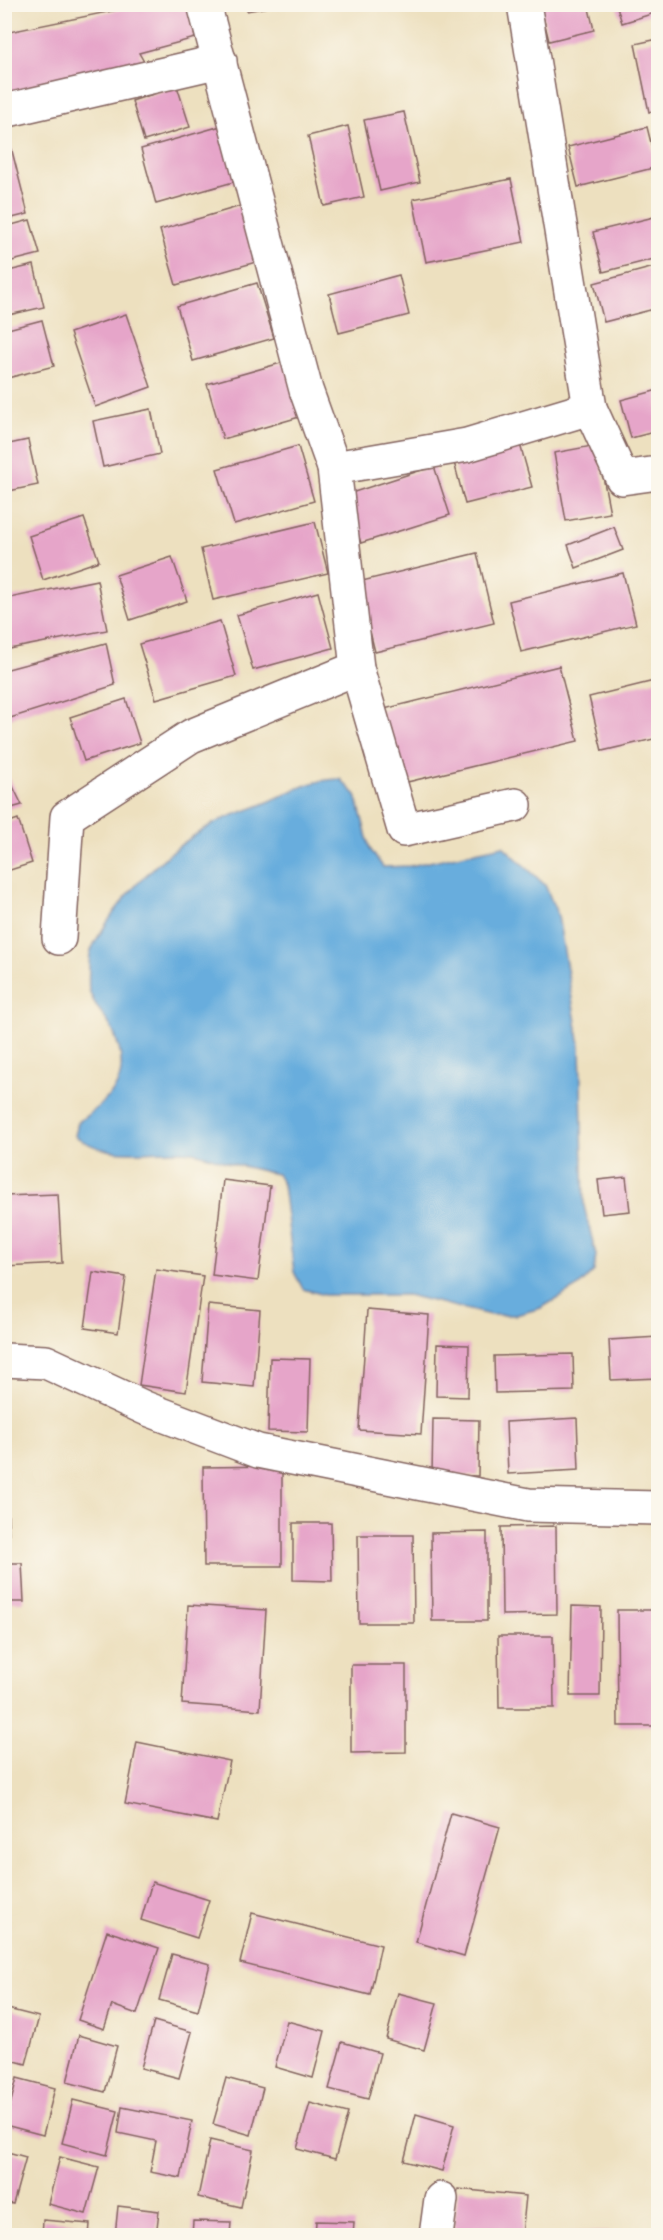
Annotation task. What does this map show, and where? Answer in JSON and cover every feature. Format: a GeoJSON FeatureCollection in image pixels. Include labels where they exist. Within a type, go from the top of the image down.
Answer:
{"type":"FeatureCollection","features":[{"type":"Feature","properties":{"kind":"street"},"geometry":{"type":"LineString","coordinates":[[204,4],[306,390],[334,468],[357,668],[404,830],[515,805]]}},
{"type":"Feature","properties":{"kind":"street"},"geometry":{"type":"LineString","coordinates":[[524,4],[590,408],[622,478],[658,473]]}},
{"type":"Feature","properties":{"kind":"street"},"geometry":{"type":"LineString","coordinates":[[4,111],[219,61]]}},
{"type":"Feature","properties":{"kind":"street"},"geometry":{"type":"LineString","coordinates":[[334,468],[467,445],[590,408]]}},
{"type":"Feature","properties":{"kind":"street"},"geometry":{"type":"LineString","coordinates":[[59,938],[67,816],[191,736],[357,668]]}},
{"type":"Feature","properties":{"kind":"street"},"geometry":{"type":"LineString","coordinates":[[4,1360],[46,1362],[145,1408],[258,1451],[528,1505],[658,1508]]}},
{"type":"Feature","properties":{"kind":"street"},"geometry":{"type":"LineString","coordinates":[[436,2235],[441,2199]]}},
{"type":"Feature","properties":{"kind":"water"},"geometry":{"type":"Polygon","coordinates":[[[340,779],[356,795],[370,849],[383,867],[410,866],[503,846],[545,885],[558,916],[580,1046],[584,1206],[596,1255],[594,1271],[579,1286],[541,1308],[516,1315],[490,1315],[407,1295],[325,1295],[303,1289],[294,1272],[283,1185],[277,1174],[236,1165],[200,1153],[118,1152],[89,1144],[75,1136],[78,1122],[111,1093],[118,1083],[121,1072],[121,1060],[112,1029],[93,1001],[89,990],[90,954],[96,940],[115,911],[153,868],[182,844],[213,824],[302,786],[319,781],[340,779]]]}},
{"type":"Feature","properties":{"kind":"building"},"geometry":{"type":"Polygon","coordinates":[[[120,4],[188,4],[195,38],[139,53],[147,67],[4,99],[4,33],[122,9],[120,4]]]}},
{"type":"Feature","properties":{"kind":"building"},"geometry":{"type":"Polygon","coordinates":[[[245,4],[274,4],[274,6],[247,11],[245,4]]]}},
{"type":"Feature","properties":{"kind":"building"},"geometry":{"type":"Polygon","coordinates":[[[540,4],[588,4],[594,30],[549,41],[540,4]]]}},
{"type":"Feature","properties":{"kind":"building"},"geometry":{"type":"Polygon","coordinates":[[[616,4],[658,4],[658,12],[622,23],[616,4]]]}},
{"type":"Feature","properties":{"kind":"building"},"geometry":{"type":"Polygon","coordinates":[[[658,39],[658,110],[649,112],[635,44],[658,39]]]}},
{"type":"Feature","properties":{"kind":"building"},"geometry":{"type":"Polygon","coordinates":[[[177,86],[190,127],[144,141],[132,101],[177,86]]]}},
{"type":"Feature","properties":{"kind":"building"},"geometry":{"type":"Polygon","coordinates":[[[404,112],[420,182],[380,191],[364,120],[404,112]]]}},
{"type":"Feature","properties":{"kind":"building"},"geometry":{"type":"Polygon","coordinates":[[[221,126],[237,181],[156,204],[141,149],[221,126]]]}},
{"type":"Feature","properties":{"kind":"building"},"geometry":{"type":"Polygon","coordinates":[[[348,126],[364,197],[324,206],[308,136],[348,126]]]}},
{"type":"Feature","properties":{"kind":"building"},"geometry":{"type":"Polygon","coordinates":[[[647,127],[657,167],[578,187],[568,147],[647,127]]]}},
{"type":"Feature","properties":{"kind":"building"},"geometry":{"type":"Polygon","coordinates":[[[11,147],[28,214],[4,220],[4,149],[11,147]]]}},
{"type":"Feature","properties":{"kind":"building"},"geometry":{"type":"Polygon","coordinates":[[[511,179],[524,242],[426,262],[413,199],[511,179]]]}},
{"type":"Feature","properties":{"kind":"building"},"geometry":{"type":"Polygon","coordinates":[[[241,206],[256,262],[176,285],[160,230],[241,206]]]}},
{"type":"Feature","properties":{"kind":"building"},"geometry":{"type":"Polygon","coordinates":[[[658,216],[658,258],[603,272],[593,232],[658,216]]]}},
{"type":"Feature","properties":{"kind":"building"},"geometry":{"type":"Polygon","coordinates":[[[30,220],[40,254],[4,263],[4,227],[30,220]]]}},
{"type":"Feature","properties":{"kind":"building"},"geometry":{"type":"Polygon","coordinates":[[[34,265],[44,307],[4,316],[4,272],[34,265]]]}},
{"type":"Feature","properties":{"kind":"building"},"geometry":{"type":"Polygon","coordinates":[[[658,266],[658,308],[604,322],[594,283],[658,266]]]}},
{"type":"Feature","properties":{"kind":"building"},"geometry":{"type":"Polygon","coordinates":[[[399,275],[409,315],[339,333],[329,294],[399,275]]]}},
{"type":"Feature","properties":{"kind":"building"},"geometry":{"type":"Polygon","coordinates":[[[257,283],[274,338],[193,361],[177,306],[257,283]]]}},
{"type":"Feature","properties":{"kind":"building"},"geometry":{"type":"Polygon","coordinates":[[[126,314],[151,387],[95,407],[70,333],[126,314]]]}},
{"type":"Feature","properties":{"kind":"building"},"geometry":{"type":"Polygon","coordinates":[[[42,320],[54,366],[4,379],[4,330],[42,320]]]}},
{"type":"Feature","properties":{"kind":"building"},"geometry":{"type":"Polygon","coordinates":[[[288,361],[303,416],[223,439],[207,384],[288,361]]]}},
{"type":"Feature","properties":{"kind":"building"},"geometry":{"type":"Polygon","coordinates":[[[658,390],[658,431],[631,438],[621,400],[658,390]]]}},
{"type":"Feature","properties":{"kind":"building"},"geometry":{"type":"Polygon","coordinates":[[[151,409],[160,454],[103,467],[93,421],[151,409]]]}},
{"type":"Feature","properties":{"kind":"building"},"geometry":{"type":"Polygon","coordinates":[[[28,440],[38,485],[4,492],[4,445],[28,440]]]}},
{"type":"Feature","properties":{"kind":"building"},"geometry":{"type":"Polygon","coordinates":[[[520,444],[532,487],[465,504],[454,462],[520,444]]]}},
{"type":"Feature","properties":{"kind":"building"},"geometry":{"type":"Polygon","coordinates":[[[597,445],[610,513],[566,521],[554,453],[597,445]]]}},
{"type":"Feature","properties":{"kind":"building"},"geometry":{"type":"Polygon","coordinates":[[[298,446],[314,501],[234,524],[217,469],[298,446]]]}},
{"type":"Feature","properties":{"kind":"building"},"geometry":{"type":"Polygon","coordinates":[[[434,466],[450,515],[361,543],[345,495],[434,466]]]}},
{"type":"Feature","properties":{"kind":"building"},"geometry":{"type":"Polygon","coordinates":[[[84,518],[99,561],[43,580],[29,536],[84,518]]]}},
{"type":"Feature","properties":{"kind":"building"},"geometry":{"type":"Polygon","coordinates":[[[315,522],[328,573],[213,600],[201,549],[315,522]]]}},
{"type":"Feature","properties":{"kind":"building"},"geometry":{"type":"Polygon","coordinates":[[[614,527],[623,550],[576,568],[568,545],[614,527]]]}},
{"type":"Feature","properties":{"kind":"building"},"geometry":{"type":"Polygon","coordinates":[[[477,553],[494,623],[375,652],[358,582],[477,553]]]}},
{"type":"Feature","properties":{"kind":"building"},"geometry":{"type":"Polygon","coordinates":[[[172,557],[187,601],[130,620],[116,575],[172,557]]]}},
{"type":"Feature","properties":{"kind":"building"},"geometry":{"type":"Polygon","coordinates":[[[623,573],[636,624],[521,652],[509,601],[623,573]]]}},
{"type":"Feature","properties":{"kind":"building"},"geometry":{"type":"Polygon","coordinates":[[[97,580],[107,630],[4,650],[4,599],[97,580]]]}},
{"type":"Feature","properties":{"kind":"building"},"geometry":{"type":"Polygon","coordinates":[[[318,592],[333,648],[253,670],[237,615],[318,592]]]}},
{"type":"Feature","properties":{"kind":"building"},"geometry":{"type":"Polygon","coordinates":[[[220,621],[236,676],[156,699],[139,644],[220,621]]]}},
{"type":"Feature","properties":{"kind":"building"},"geometry":{"type":"Polygon","coordinates":[[[106,643],[115,685],[4,720],[4,670],[106,643]]]}},
{"type":"Feature","properties":{"kind":"building"},"geometry":{"type":"Polygon","coordinates":[[[559,666],[578,741],[399,784],[380,710],[559,666]]]}},
{"type":"Feature","properties":{"kind":"building"},"geometry":{"type":"Polygon","coordinates":[[[658,680],[658,738],[602,751],[589,697],[658,680]]]}},
{"type":"Feature","properties":{"kind":"building"},"geometry":{"type":"Polygon","coordinates":[[[126,699],[140,743],[84,761],[70,717],[126,699]]]}},
{"type":"Feature","properties":{"kind":"building"},"geometry":{"type":"Polygon","coordinates":[[[4,768],[22,805],[4,810],[4,768]]]}},
{"type":"Feature","properties":{"kind":"building"},"geometry":{"type":"Polygon","coordinates":[[[18,819],[32,863],[4,872],[4,824],[18,819]]]}},
{"type":"Feature","properties":{"kind":"building"},"geometry":{"type":"Polygon","coordinates":[[[626,1177],[630,1211],[602,1214],[598,1180],[626,1177]]]}},
{"type":"Feature","properties":{"kind":"building"},"geometry":{"type":"Polygon","coordinates":[[[223,1180],[270,1186],[258,1281],[212,1275],[223,1180]]]}},
{"type":"Feature","properties":{"kind":"building"},"geometry":{"type":"Polygon","coordinates":[[[58,1194],[62,1263],[4,1266],[4,1196],[58,1194]]]}},
{"type":"Feature","properties":{"kind":"building"},"geometry":{"type":"Polygon","coordinates":[[[156,1269],[203,1276],[186,1392],[139,1385],[156,1269]]]}},
{"type":"Feature","properties":{"kind":"building"},"geometry":{"type":"Polygon","coordinates":[[[93,1272],[126,1277],[118,1333],[85,1328],[93,1272]]]}},
{"type":"Feature","properties":{"kind":"building"},"geometry":{"type":"Polygon","coordinates":[[[208,1305],[260,1310],[254,1387],[202,1382],[208,1305]]]}},
{"type":"Feature","properties":{"kind":"building"},"geometry":{"type":"Polygon","coordinates":[[[367,1310],[429,1315],[421,1434],[359,1430],[367,1310]]]}},
{"type":"Feature","properties":{"kind":"building"},"geometry":{"type":"Polygon","coordinates":[[[658,1337],[658,1378],[611,1380],[609,1340],[658,1337]]]}},
{"type":"Feature","properties":{"kind":"building"},"geometry":{"type":"Polygon","coordinates":[[[437,1344],[469,1345],[468,1397],[436,1396],[437,1344]]]}},
{"type":"Feature","properties":{"kind":"building"},"geometry":{"type":"Polygon","coordinates":[[[573,1354],[574,1391],[495,1393],[494,1356],[573,1354]]]}},
{"type":"Feature","properties":{"kind":"building"},"geometry":{"type":"Polygon","coordinates":[[[270,1358],[310,1359],[308,1432],[268,1431],[270,1358]]]}},
{"type":"Feature","properties":{"kind":"building"},"geometry":{"type":"Polygon","coordinates":[[[577,1418],[579,1470],[508,1474],[506,1422],[577,1418]]]}},
{"type":"Feature","properties":{"kind":"building"},"geometry":{"type":"Polygon","coordinates":[[[433,1419],[479,1420],[478,1476],[432,1475],[433,1419]]]}},
{"type":"Feature","properties":{"kind":"building"},"geometry":{"type":"Polygon","coordinates":[[[282,1466],[282,1566],[204,1566],[203,1467],[282,1466]]]}},
{"type":"Feature","properties":{"kind":"building"},"geometry":{"type":"Polygon","coordinates":[[[4,1500],[7,1500],[9,1539],[4,1540],[4,1500]]]}},
{"type":"Feature","properties":{"kind":"building"},"geometry":{"type":"Polygon","coordinates":[[[293,1523],[331,1523],[332,1581],[293,1580],[293,1523]]]}},
{"type":"Feature","properties":{"kind":"building"},"geometry":{"type":"Polygon","coordinates":[[[556,1526],[557,1614],[502,1615],[501,1527],[556,1526]]]}},
{"type":"Feature","properties":{"kind":"building"},"geometry":{"type":"Polygon","coordinates":[[[487,1532],[487,1621],[432,1621],[431,1533],[487,1532]]]}},
{"type":"Feature","properties":{"kind":"building"},"geometry":{"type":"Polygon","coordinates":[[[358,1535],[413,1535],[414,1623],[359,1623],[358,1535]]]}},
{"type":"Feature","properties":{"kind":"building"},"geometry":{"type":"Polygon","coordinates":[[[4,1563],[22,1563],[24,1602],[4,1602],[4,1563]]]}},
{"type":"Feature","properties":{"kind":"building"},"geometry":{"type":"Polygon","coordinates":[[[188,1605],[266,1610],[260,1710],[182,1704],[188,1605]]]}},
{"type":"Feature","properties":{"kind":"building"},"geometry":{"type":"Polygon","coordinates":[[[572,1606],[601,1607],[600,1696],[570,1696],[572,1606]]]}},
{"type":"Feature","properties":{"kind":"building"},"geometry":{"type":"Polygon","coordinates":[[[617,1610],[658,1610],[658,1726],[618,1726],[617,1610]]]}},
{"type":"Feature","properties":{"kind":"building"},"geometry":{"type":"Polygon","coordinates":[[[498,1636],[553,1636],[554,1708],[499,1708],[498,1636]]]}},
{"type":"Feature","properties":{"kind":"building"},"geometry":{"type":"Polygon","coordinates":[[[351,1665],[406,1665],[406,1752],[351,1753],[351,1665]]]}},
{"type":"Feature","properties":{"kind":"building"},"geometry":{"type":"Polygon","coordinates":[[[137,1742],[230,1761],[217,1822],[125,1804],[137,1742]]]}},
{"type":"Feature","properties":{"kind":"building"},"geometry":{"type":"Polygon","coordinates":[[[451,1813],[500,1827],[464,1956],[416,1942],[451,1813]]]}},
{"type":"Feature","properties":{"kind":"building"},"geometry":{"type":"Polygon","coordinates":[[[152,1882],[209,1900],[197,1938],[141,1920],[152,1882]]]}},
{"type":"Feature","properties":{"kind":"building"},"geometry":{"type":"Polygon","coordinates":[[[252,1913],[381,1945],[370,1995],[240,1963],[252,1913]]]}},
{"type":"Feature","properties":{"kind":"building"},"geometry":{"type":"Polygon","coordinates":[[[107,1931],[159,1948],[137,2014],[112,2005],[104,2029],[78,2020],[107,1931]]]}},
{"type":"Feature","properties":{"kind":"building"},"geometry":{"type":"Polygon","coordinates":[[[172,1954],[210,1964],[198,2011],[159,2000],[172,1954]]]}},
{"type":"Feature","properties":{"kind":"building"},"geometry":{"type":"Polygon","coordinates":[[[398,1993],[437,2003],[424,2050],[386,2039],[398,1993]]]}},
{"type":"Feature","properties":{"kind":"building"},"geometry":{"type":"Polygon","coordinates":[[[4,2008],[39,2017],[26,2064],[4,2058],[4,2008]]]}},
{"type":"Feature","properties":{"kind":"building"},"geometry":{"type":"Polygon","coordinates":[[[154,2021],[192,2032],[179,2078],[141,2068],[154,2021]]]}},
{"type":"Feature","properties":{"kind":"building"},"geometry":{"type":"Polygon","coordinates":[[[287,2021],[325,2031],[313,2078],[275,2067],[287,2021]]]}},
{"type":"Feature","properties":{"kind":"building"},"geometry":{"type":"Polygon","coordinates":[[[79,2035],[117,2046],[105,2092],[67,2082],[79,2035]]]}},
{"type":"Feature","properties":{"kind":"building"},"geometry":{"type":"Polygon","coordinates":[[[342,2042],[380,2053],[368,2099],[329,2089],[342,2042]]]}},
{"type":"Feature","properties":{"kind":"building"},"geometry":{"type":"Polygon","coordinates":[[[17,2078],[55,2088],[43,2135],[5,2125],[17,2078]]]}},
{"type":"Feature","properties":{"kind":"building"},"geometry":{"type":"Polygon","coordinates":[[[226,2078],[263,2088],[251,2135],[213,2124],[226,2078]]]}},
{"type":"Feature","properties":{"kind":"building"},"geometry":{"type":"Polygon","coordinates":[[[73,2100],[118,2111],[107,2155],[62,2143],[73,2100]]]}},
{"type":"Feature","properties":{"kind":"building"},"geometry":{"type":"Polygon","coordinates":[[[310,2103],[348,2113],[335,2159],[297,2149],[310,2103]]]}},
{"type":"Feature","properties":{"kind":"building"},"geometry":{"type":"Polygon","coordinates":[[[122,2107],[192,2121],[181,2178],[150,2172],[156,2141],[118,2133],[122,2107]]]}},
{"type":"Feature","properties":{"kind":"building"},"geometry":{"type":"Polygon","coordinates":[[[416,2114],[454,2125],[442,2171],[404,2161],[416,2114]]]}},
{"type":"Feature","properties":{"kind":"building"},"geometry":{"type":"Polygon","coordinates":[[[210,2140],[253,2150],[241,2207],[198,2197],[210,2140]]]}},
{"type":"Feature","properties":{"kind":"building"},"geometry":{"type":"Polygon","coordinates":[[[4,2151],[26,2157],[13,2204],[4,2202],[4,2151]]]}},
{"type":"Feature","properties":{"kind":"building"},"geometry":{"type":"Polygon","coordinates":[[[60,2157],[99,2167],[86,2214],[48,2204],[60,2157]]]}},
{"type":"Feature","properties":{"kind":"building"},"geometry":{"type":"Polygon","coordinates":[[[458,2189],[526,2196],[522,2236],[453,2236],[458,2189]]]}},
{"type":"Feature","properties":{"kind":"building"},"geometry":{"type":"Polygon","coordinates":[[[118,2206],[159,2211],[156,2236],[115,2236],[118,2206]]]}},
{"type":"Feature","properties":{"kind":"building"},"geometry":{"type":"Polygon","coordinates":[[[43,2220],[90,2224],[89,2236],[42,2236],[43,2220]]]}},
{"type":"Feature","properties":{"kind":"building"},"geometry":{"type":"Polygon","coordinates":[[[193,2221],[231,2222],[230,2236],[192,2236],[193,2221]]]}},
{"type":"Feature","properties":{"kind":"building"},"geometry":{"type":"Polygon","coordinates":[[[316,2221],[354,2222],[353,2236],[315,2236],[316,2221]]]}},
{"type":"Feature","properties":{"kind":"building"},"geometry":{"type":"Polygon","coordinates":[[[569,2232],[610,2232],[610,2236],[569,2236],[569,2232]]]}}]}
